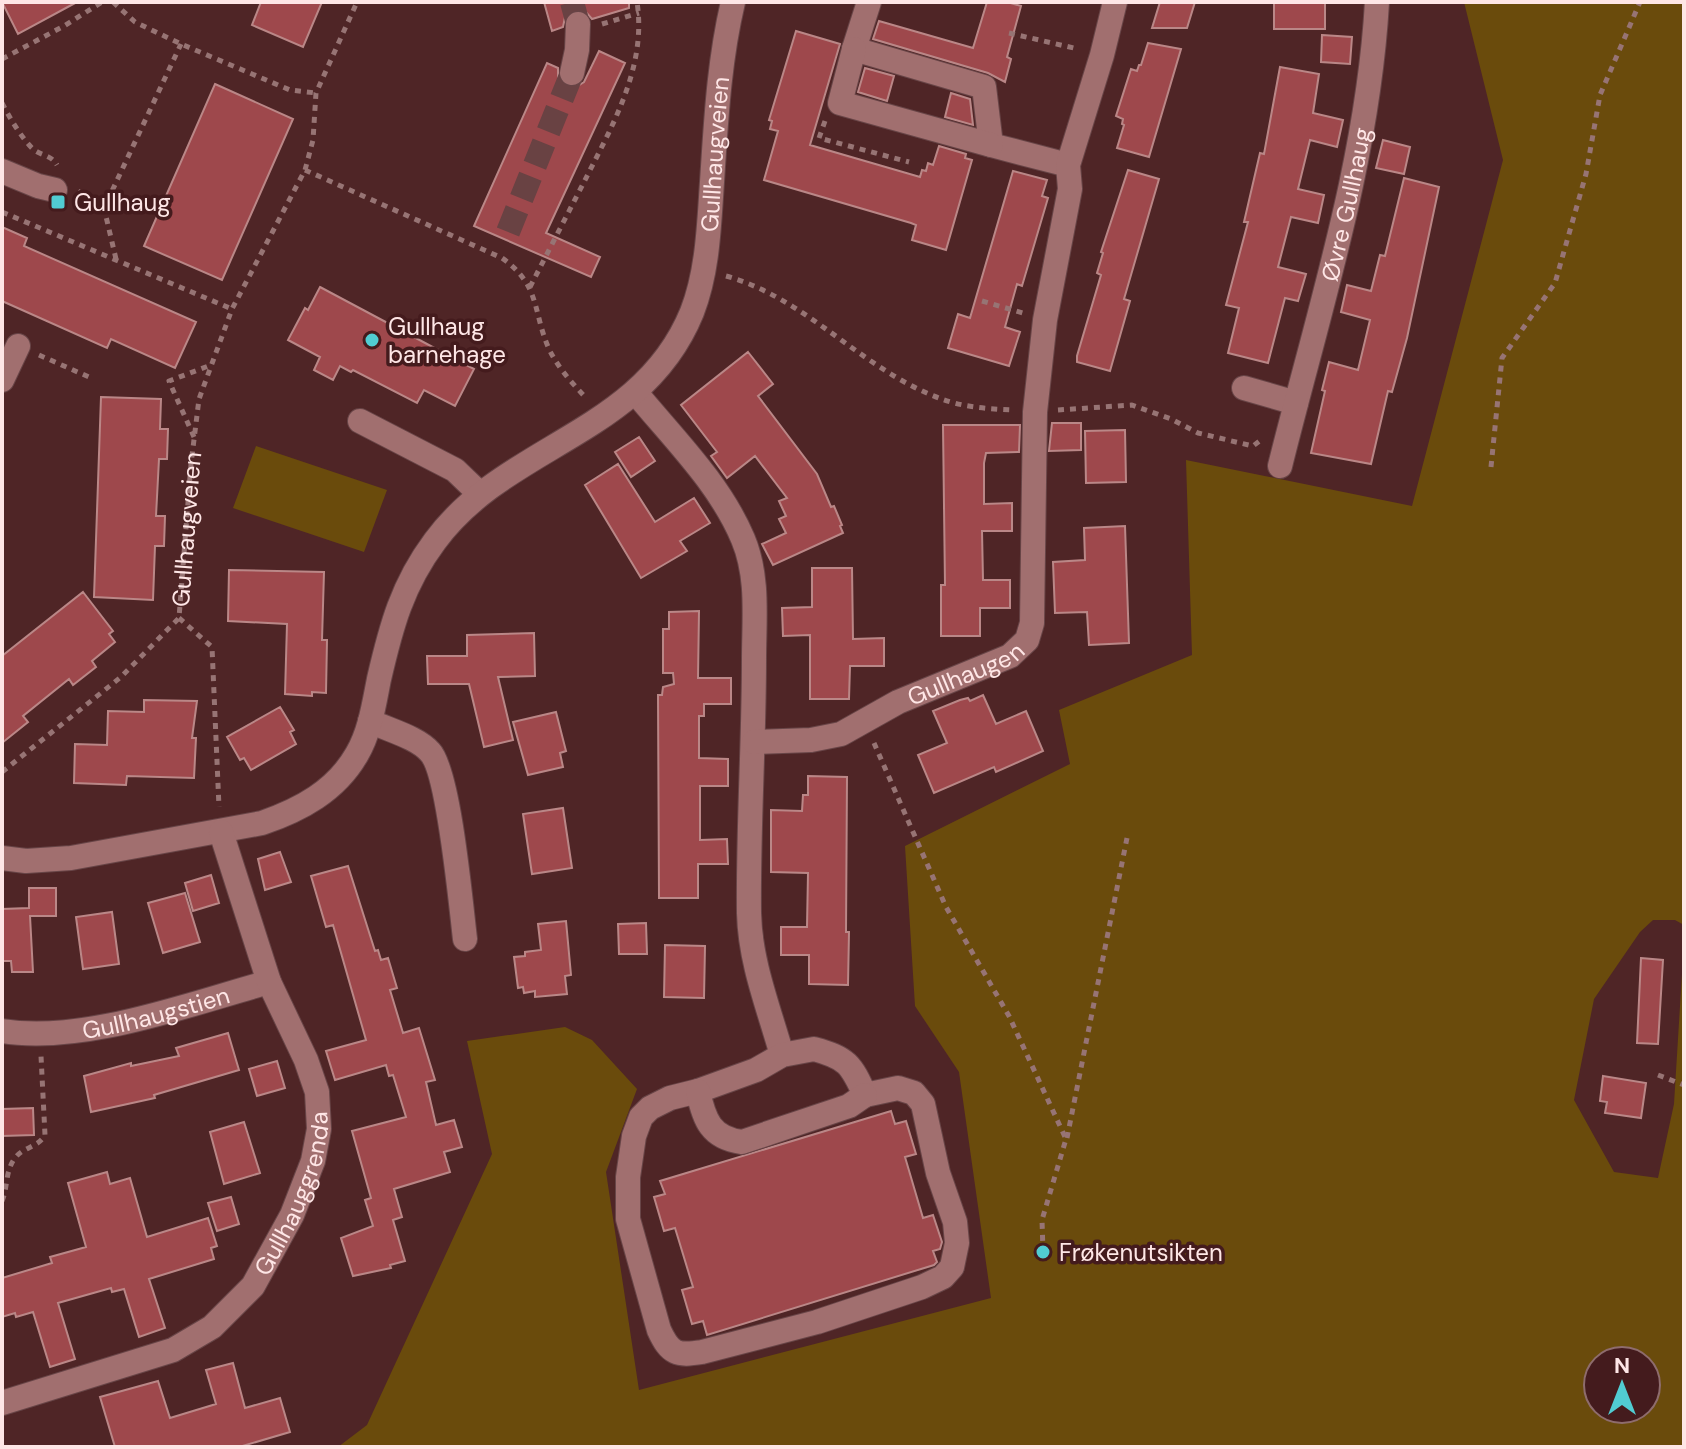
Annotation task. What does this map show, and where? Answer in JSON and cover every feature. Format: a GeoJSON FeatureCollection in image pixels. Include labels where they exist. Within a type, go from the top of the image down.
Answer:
{"type":"FeatureCollection","features":[{"type":"Feature","properties":{"kind":"street","name":"Gullhaugveien"},"geometry":{"type":"LineString","coordinates":[[2,858],[26,861],[71,858],[221,832],[276,819],[314,801],[339,779],[358,754],[370,721],[402,595],[438,537],[480,494],[512,471],[604,417],[636,393],[676,346],[692,311],[704,270],[718,87],[733,2]]}},
{"type":"Feature","properties":{"kind":"street"},"geometry":{"type":"LineString","coordinates":[[869,2],[840,103],[1068,165]]}},
{"type":"Feature","properties":{"kind":"street"},"geometry":{"type":"LineString","coordinates":[[1036,400],[1045,320],[1070,189],[1068,165],[1115,2]]}},
{"type":"Feature","properties":{"kind":"street","name":"Øvre Gullhaug"},"geometry":{"type":"LineString","coordinates":[[1280,466],[1336,250],[1366,115],[1377,2]]}},
{"type":"Feature","properties":{"kind":"street"},"geometry":{"type":"LineString","coordinates":[[572,73],[578,24]]}},
{"type":"Feature","properties":{"kind":"street"},"geometry":{"type":"LineString","coordinates":[[854,49],[984,87],[991,145]]}},
{"type":"Feature","properties":{"kind":"street"},"geometry":{"type":"LineString","coordinates":[[2,171],[38,186],[63,184]]}},
{"type":"Feature","properties":{"kind":"street"},"geometry":{"type":"LineString","coordinates":[[2,380],[18,346]]}},
{"type":"Feature","properties":{"kind":"street"},"geometry":{"type":"LineString","coordinates":[[1244,388],[1294,410]]}},
{"type":"Feature","properties":{"kind":"street"},"geometry":{"type":"LineString","coordinates":[[636,393],[714,487],[744,540],[751,562],[754,590],[754,742],[749,917],[759,977],[782,1055]]}},
{"type":"Feature","properties":{"kind":"street","name":"Gullhaugen"},"geometry":{"type":"LineString","coordinates":[[754,742],[811,740],[841,734],[898,702],[1010,656],[1027,640],[1032,623],[1036,400]]}},
{"type":"Feature","properties":{"kind":"street"},"geometry":{"type":"LineString","coordinates":[[360,421],[455,470],[480,494]]}},
{"type":"Feature","properties":{"kind":"street"},"geometry":{"type":"LineString","coordinates":[[370,721],[420,744],[432,753],[448,810],[465,939]]}},
{"type":"Feature","properties":{"kind":"street","name":"Gullhauggrenda"},"geometry":{"type":"LineString","coordinates":[[2,1403],[173,1350],[212,1327],[253,1286],[292,1215],[313,1161],[319,1129],[317,1092],[306,1060],[269,982],[221,832]]}},
{"type":"Feature","properties":{"kind":"street","name":"Gullhaugstien"},"geometry":{"type":"LineString","coordinates":[[2,1031],[41,1035],[85,1030],[269,982]]}},
{"type":"Feature","properties":{"kind":"street"},"geometry":{"type":"LineString","coordinates":[[698,1091],[712,1128],[725,1140],[742,1142],[849,1106],[865,1095],[898,1088],[914,1093],[923,1104],[938,1173],[955,1222],[957,1243],[952,1267],[943,1277],[922,1287],[817,1322],[682,1355],[667,1347],[659,1330],[628,1219],[628,1177],[634,1136],[641,1117],[650,1108],[670,1098],[756,1070],[782,1055],[814,1049],[839,1056],[855,1072],[865,1095]]}},
{"type":"Feature","properties":{"kind":"path"},"geometry":{"type":"LineString","coordinates":[[2,59],[102,2]]}},
{"type":"Feature","properties":{"kind":"path"},"geometry":{"type":"LineString","coordinates":[[113,2],[135,22],[181,44],[290,90],[316,93]]}},
{"type":"Feature","properties":{"kind":"path","name":"Gullhaugveien"},"geometry":{"type":"LineString","coordinates":[[2,772],[121,677],[179,618],[199,399],[232,309],[305,170],[313,140],[316,93],[357,2]]}},
{"type":"Feature","properties":{"kind":"path"},"geometry":{"type":"LineString","coordinates":[[530,287],[623,101],[639,36],[637,2]]}},
{"type":"Feature","properties":{"kind":"path"},"geometry":{"type":"LineString","coordinates":[[1491,467],[1502,358],[1555,283],[1586,174],[1600,95],[1640,2]]}},
{"type":"Feature","properties":{"kind":"path"},"geometry":{"type":"LineString","coordinates":[[1009,33],[1102,55]]}},
{"type":"Feature","properties":{"kind":"path"},"geometry":{"type":"LineString","coordinates":[[116,260],[104,208],[181,44]]}},
{"type":"Feature","properties":{"kind":"path"},"geometry":{"type":"LineString","coordinates":[[2,103],[34,150],[53,157],[63,184],[104,208]]}},
{"type":"Feature","properties":{"kind":"path"},"geometry":{"type":"LineString","coordinates":[[840,103],[829,112],[819,138],[909,162]]}},
{"type":"Feature","properties":{"kind":"path"},"geometry":{"type":"LineString","coordinates":[[305,170],[502,258],[517,269],[530,287],[548,347],[559,367],[604,417]]}},
{"type":"Feature","properties":{"kind":"path"},"geometry":{"type":"LineString","coordinates":[[2,212],[232,309]]}},
{"type":"Feature","properties":{"kind":"path"},"geometry":{"type":"LineString","coordinates":[[704,270],[774,294],[815,319],[890,374],[942,399],[997,409],[1036,400],[1132,405],[1198,433],[1253,446],[1294,410]]}},
{"type":"Feature","properties":{"kind":"path"},"geometry":{"type":"LineString","coordinates":[[982,301],[1045,320]]}},
{"type":"Feature","properties":{"kind":"path"},"geometry":{"type":"LineString","coordinates":[[18,346],[89,377]]}},
{"type":"Feature","properties":{"kind":"path"},"geometry":{"type":"LineString","coordinates":[[194,437],[169,381],[212,364]]}},
{"type":"Feature","properties":{"kind":"path"},"geometry":{"type":"LineString","coordinates":[[179,618],[212,647],[221,832]]}},
{"type":"Feature","properties":{"kind":"path"},"geometry":{"type":"LineString","coordinates":[[864,720],[946,907],[1009,1016],[1066,1139]]}},
{"type":"Feature","properties":{"kind":"path"},"geometry":{"type":"LineString","coordinates":[[1043,1252],[1042,1220],[1066,1139],[1127,838]]}},
{"type":"Feature","properties":{"kind":"path"},"geometry":{"type":"LineString","coordinates":[[2,1201],[7,1175],[15,1158],[40,1142],[45,1135],[41,1035]]}},
{"type":"Feature","properties":{"kind":"path"},"geometry":{"type":"LineString","coordinates":[[1658,1075],[1684,1085]]}},
{"type":"Feature","properties":{"kind":"shaded area"},"geometry":{"type":"Polygon","coordinates":[[[1464,2],[1684,2],[1684,925],[1675,920],[1653,920],[1640,932],[1594,999],[1574,1100],[1614,1172],[1658,1178],[1674,1104],[1684,941],[1684,1447],[338,1447],[367,1425],[492,1154],[467,1041],[565,1027],[592,1040],[637,1089],[606,1172],[639,1390],[991,1298],[959,1072],[915,1006],[905,846],[1070,764],[1059,710],[1192,655],[1186,460],[1412,506],[1503,160],[1464,2]]]}},
{"type":"Feature","properties":{"kind":"shaded area"},"geometry":{"type":"Polygon","coordinates":[[[256,446],[387,490],[364,552],[233,508],[256,446]]]}},
{"type":"Feature","properties":{"kind":"building"},"geometry":{"type":"Polygon","coordinates":[[[2,2],[77,2],[18,34],[2,2]]]}},
{"type":"Feature","properties":{"kind":"building"},"geometry":{"type":"Polygon","coordinates":[[[261,2],[322,2],[303,47],[252,25],[261,2]]]}},
{"type":"Feature","properties":{"kind":"building"},"geometry":{"type":"Polygon","coordinates":[[[544,2],[629,2],[629,8],[592,19],[585,11],[572,10],[565,17],[563,27],[552,31],[544,2]]]}},
{"type":"Feature","properties":{"kind":"building"},"geometry":{"type":"Polygon","coordinates":[[[987,2],[1021,6],[1007,57],[1011,59],[1005,82],[988,73],[873,39],[879,21],[973,48],[987,2]]]}},
{"type":"Feature","properties":{"kind":"building"},"geometry":{"type":"Polygon","coordinates":[[[1160,2],[1195,2],[1187,28],[1152,28],[1160,2]]]}},
{"type":"Feature","properties":{"kind":"building"},"geometry":{"type":"Polygon","coordinates":[[[1274,2],[1325,2],[1325,29],[1274,29],[1274,2]]]}},
{"type":"Feature","properties":{"kind":"building"},"geometry":{"type":"Polygon","coordinates":[[[796,31],[840,44],[810,145],[920,177],[928,163],[933,165],[939,146],[966,154],[965,158],[972,160],[946,250],[912,240],[916,225],[911,223],[764,180],[778,131],[770,129],[772,121],[769,120],[796,31]]]}},
{"type":"Feature","properties":{"kind":"building"},"geometry":{"type":"Polygon","coordinates":[[[1322,35],[1352,37],[1350,64],[1321,62],[1322,35]]]}},
{"type":"Feature","properties":{"kind":"building"},"geometry":{"type":"Polygon","coordinates":[[[1148,43],[1181,49],[1149,157],[1117,148],[1124,125],[1123,119],[1116,116],[1131,69],[1137,71],[1141,65],[1148,43]]]}},
{"type":"Feature","properties":{"kind":"building"},"geometry":{"type":"Polygon","coordinates":[[[599,51],[625,63],[546,233],[600,257],[591,277],[474,226],[547,63],[558,68],[558,77],[563,85],[576,87],[584,82],[599,51]]]}},
{"type":"Feature","properties":{"kind":"building"},"geometry":{"type":"Polygon","coordinates":[[[1280,67],[1319,74],[1313,113],[1343,120],[1337,147],[1310,140],[1298,189],[1324,195],[1318,223],[1291,217],[1278,267],[1306,274],[1298,301],[1285,298],[1268,363],[1228,353],[1239,308],[1226,305],[1248,222],[1244,222],[1260,153],[1264,154],[1280,67]]]}},
{"type":"Feature","properties":{"kind":"building"},"geometry":{"type":"Polygon","coordinates":[[[865,68],[894,76],[887,101],[858,92],[865,68]]]}},
{"type":"Feature","properties":{"kind":"building"},"geometry":{"type":"Polygon","coordinates":[[[215,84],[293,119],[222,280],[144,246],[215,84]]]}},
{"type":"Feature","properties":{"kind":"building"},"geometry":{"type":"Polygon","coordinates":[[[951,93],[970,99],[973,125],[945,117],[951,93]]]}},
{"type":"Feature","properties":{"kind":"building"},"geometry":{"type":"Polygon","coordinates":[[[1383,140],[1410,147],[1404,174],[1376,168],[1383,140]]]}},
{"type":"Feature","properties":{"kind":"building"},"geometry":{"type":"Polygon","coordinates":[[[1128,170],[1159,179],[1124,299],[1130,301],[1110,371],[1077,362],[1077,356],[1101,275],[1097,273],[1101,252],[1128,170]]]}},
{"type":"Feature","properties":{"kind":"building"},"geometry":{"type":"Polygon","coordinates":[[[1013,171],[1047,180],[1042,196],[1048,198],[1022,286],[1017,284],[1005,327],[1020,332],[1009,366],[948,348],[958,314],[970,318],[1013,171]]]}},
{"type":"Feature","properties":{"kind":"building"},"geometry":{"type":"Polygon","coordinates":[[[1404,178],[1439,187],[1407,338],[1392,392],[1388,391],[1371,464],[1311,453],[1329,362],[1358,370],[1370,320],[1341,312],[1347,285],[1371,291],[1380,255],[1385,256],[1404,178]]]}},
{"type":"Feature","properties":{"kind":"building"},"geometry":{"type":"Polygon","coordinates":[[[2,227],[27,238],[24,246],[196,322],[175,368],[111,339],[107,348],[2,301],[2,227]]]}},
{"type":"Feature","properties":{"kind":"building"},"geometry":{"type":"Polygon","coordinates":[[[320,287],[474,369],[455,406],[424,390],[417,403],[340,366],[333,380],[314,370],[320,357],[288,340],[320,287]]]}},
{"type":"Feature","properties":{"kind":"building"},"geometry":{"type":"Polygon","coordinates":[[[748,352],[773,384],[758,396],[817,474],[831,507],[834,506],[843,533],[773,565],[762,544],[786,533],[779,519],[786,516],[779,501],[787,498],[755,456],[727,478],[711,456],[717,452],[681,405],[748,352]]]}},
{"type":"Feature","properties":{"kind":"building"},"geometry":{"type":"Polygon","coordinates":[[[101,397],[161,399],[160,429],[168,429],[167,459],[159,459],[156,516],[165,516],[164,546],[155,546],[153,600],[94,597],[101,397]]]}},
{"type":"Feature","properties":{"kind":"building"},"geometry":{"type":"Polygon","coordinates":[[[1052,423],[1081,423],[1081,450],[1049,451],[1052,423]]]}},
{"type":"Feature","properties":{"kind":"building"},"geometry":{"type":"Polygon","coordinates":[[[943,425],[1020,425],[1019,452],[986,453],[984,463],[984,504],[1012,503],[1012,531],[982,531],[983,580],[1010,580],[1010,608],[980,608],[980,636],[941,636],[941,585],[945,585],[943,425]]]}},
{"type":"Feature","properties":{"kind":"building"},"geometry":{"type":"Polygon","coordinates":[[[1125,430],[1126,482],[1086,483],[1085,431],[1125,430]]]}},
{"type":"Feature","properties":{"kind":"building"},"geometry":{"type":"Polygon","coordinates":[[[639,437],[655,461],[631,477],[615,452],[639,437]]]}},
{"type":"Feature","properties":{"kind":"building"},"geometry":{"type":"Polygon","coordinates":[[[618,464],[655,522],[694,498],[710,523],[680,541],[687,551],[641,578],[585,485],[618,464]]]}},
{"type":"Feature","properties":{"kind":"building"},"geometry":{"type":"Polygon","coordinates":[[[1125,526],[1129,643],[1089,645],[1087,612],[1055,613],[1053,562],[1085,560],[1084,528],[1125,526]]]}},
{"type":"Feature","properties":{"kind":"building"},"geometry":{"type":"Polygon","coordinates":[[[812,568],[852,568],[853,639],[884,638],[884,666],[850,666],[849,699],[810,699],[810,635],[783,636],[782,608],[812,607],[812,568]]]}},
{"type":"Feature","properties":{"kind":"building"},"geometry":{"type":"Polygon","coordinates":[[[229,570],[324,572],[322,640],[327,640],[326,693],[312,692],[312,696],[285,694],[287,624],[228,621],[229,570]]]}},
{"type":"Feature","properties":{"kind":"building"},"geometry":{"type":"Polygon","coordinates":[[[83,592],[113,631],[109,634],[115,642],[92,661],[96,667],[73,685],[69,679],[23,716],[28,722],[2,743],[2,656],[83,592]]]}},
{"type":"Feature","properties":{"kind":"building"},"geometry":{"type":"Polygon","coordinates":[[[699,611],[698,678],[731,678],[731,704],[704,704],[704,716],[699,716],[699,758],[728,759],[728,786],[700,786],[700,840],[727,839],[728,864],[698,864],[698,898],[659,898],[658,695],[662,695],[663,687],[674,684],[673,673],[663,673],[663,629],[669,629],[669,612],[699,611]]]}},
{"type":"Feature","properties":{"kind":"building"},"geometry":{"type":"Polygon","coordinates":[[[534,633],[535,676],[498,677],[513,740],[484,747],[469,684],[428,684],[427,656],[467,656],[467,635],[534,633]]]}},
{"type":"Feature","properties":{"kind":"building"},"geometry":{"type":"Polygon","coordinates":[[[983,695],[996,724],[1026,711],[1043,751],[996,772],[994,767],[934,793],[918,755],[947,743],[933,711],[983,695]]]}},
{"type":"Feature","properties":{"kind":"building"},"geometry":{"type":"Polygon","coordinates":[[[144,700],[197,701],[192,738],[196,738],[194,778],[127,776],[126,785],[74,783],[75,744],[107,745],[108,711],[144,712],[144,700]]]}},
{"type":"Feature","properties":{"kind":"building"},"geometry":{"type":"Polygon","coordinates":[[[280,707],[294,730],[290,732],[296,744],[251,770],[244,758],[240,760],[227,737],[280,707]]]}},
{"type":"Feature","properties":{"kind":"building"},"geometry":{"type":"Polygon","coordinates":[[[556,712],[566,751],[560,753],[563,767],[528,775],[513,722],[556,712]]]}},
{"type":"Feature","properties":{"kind":"building"},"geometry":{"type":"Polygon","coordinates":[[[808,776],[847,777],[848,985],[809,984],[809,955],[781,955],[781,927],[807,927],[808,873],[771,872],[771,810],[802,811],[803,795],[808,795],[808,776]]]}},
{"type":"Feature","properties":{"kind":"building"},"geometry":{"type":"Polygon","coordinates":[[[563,808],[572,868],[532,874],[523,814],[563,808]]]}},
{"type":"Feature","properties":{"kind":"building"},"geometry":{"type":"Polygon","coordinates":[[[280,852],[291,882],[265,890],[258,859],[280,852]]]}},
{"type":"Feature","properties":{"kind":"building"},"geometry":{"type":"Polygon","coordinates":[[[348,866],[375,951],[378,950],[381,960],[388,958],[397,988],[390,990],[403,1033],[419,1028],[435,1080],[426,1082],[436,1125],[454,1120],[462,1147],[444,1152],[450,1172],[394,1189],[402,1217],[393,1220],[405,1261],[390,1265],[391,1268],[353,1276],[341,1238],[373,1226],[365,1200],[371,1198],[352,1131],[406,1117],[393,1075],[389,1076],[386,1065],[335,1080],[326,1051],[366,1040],[333,925],[326,927],[311,876],[348,866]]]}},
{"type":"Feature","properties":{"kind":"building"},"geometry":{"type":"Polygon","coordinates":[[[211,875],[219,903],[193,911],[185,883],[211,875]]]}},
{"type":"Feature","properties":{"kind":"building"},"geometry":{"type":"Polygon","coordinates":[[[29,888],[56,888],[56,916],[30,916],[33,972],[12,972],[11,961],[2,961],[2,909],[29,908],[29,888]]]}},
{"type":"Feature","properties":{"kind":"building"},"geometry":{"type":"Polygon","coordinates":[[[185,893],[200,942],[163,953],[148,903],[185,893]]]}},
{"type":"Feature","properties":{"kind":"building"},"geometry":{"type":"Polygon","coordinates":[[[112,912],[119,964],[83,969],[76,917],[112,912]]]}},
{"type":"Feature","properties":{"kind":"building"},"geometry":{"type":"Polygon","coordinates":[[[566,921],[571,975],[565,976],[567,994],[535,997],[535,991],[524,993],[523,987],[518,988],[514,957],[541,950],[538,924],[566,921]]]}},
{"type":"Feature","properties":{"kind":"building"},"geometry":{"type":"Polygon","coordinates":[[[646,923],[647,954],[619,954],[618,924],[646,923]]]}},
{"type":"Feature","properties":{"kind":"building"},"geometry":{"type":"Polygon","coordinates":[[[665,945],[705,946],[704,998],[664,997],[665,945]]]}},
{"type":"Feature","properties":{"kind":"building"},"geometry":{"type":"Polygon","coordinates":[[[1641,958],[1663,960],[1658,1044],[1637,1043],[1641,958]]]}},
{"type":"Feature","properties":{"kind":"building"},"geometry":{"type":"Polygon","coordinates":[[[228,1033],[239,1070],[154,1095],[155,1098],[91,1112],[84,1076],[131,1063],[131,1066],[179,1056],[176,1048],[228,1033]]]}},
{"type":"Feature","properties":{"kind":"building"},"geometry":{"type":"Polygon","coordinates":[[[277,1061],[285,1088],[257,1096],[249,1069],[277,1061]]]}},
{"type":"Feature","properties":{"kind":"building"},"geometry":{"type":"Polygon","coordinates":[[[1603,1076],[1646,1083],[1641,1118],[1605,1113],[1607,1102],[1600,1101],[1603,1076]]]}},
{"type":"Feature","properties":{"kind":"building"},"geometry":{"type":"Polygon","coordinates":[[[33,1108],[34,1135],[2,1136],[2,1109],[33,1108]]]}},
{"type":"Feature","properties":{"kind":"building"},"geometry":{"type":"Polygon","coordinates":[[[891,1111],[895,1124],[906,1121],[916,1154],[905,1157],[923,1218],[933,1215],[942,1242],[940,1249],[933,1251],[937,1262],[707,1335],[703,1321],[692,1324],[682,1290],[693,1287],[675,1228],[664,1231],[654,1197],[665,1194],[660,1181],[891,1111]]]}},
{"type":"Feature","properties":{"kind":"building"},"geometry":{"type":"Polygon","coordinates":[[[244,1122],[260,1173],[224,1184],[210,1132],[244,1122]]]}},
{"type":"Feature","properties":{"kind":"building"},"geometry":{"type":"Polygon","coordinates":[[[107,1172],[110,1184],[130,1178],[147,1237],[208,1218],[217,1246],[211,1248],[214,1259],[149,1279],[165,1328],[139,1337],[124,1289],[112,1292],[111,1288],[58,1303],[75,1359],[50,1367],[33,1312],[2,1317],[2,1278],[52,1263],[50,1257],[86,1247],[68,1183],[107,1172]]]}},
{"type":"Feature","properties":{"kind":"building"},"geometry":{"type":"Polygon","coordinates":[[[231,1197],[239,1224],[217,1231],[208,1203],[231,1197]]]}},
{"type":"Feature","properties":{"kind":"building"},"geometry":{"type":"Polygon","coordinates":[[[233,1363],[245,1408],[280,1398],[290,1432],[239,1447],[115,1447],[100,1397],[158,1381],[170,1418],[216,1404],[206,1370],[233,1363]]]}},
{"type":"Feature","properties":{"kind":"tunnel"},"geometry":{"type":"LineString","coordinates":[[572,2],[578,24]]}},
{"type":"Feature","properties":{"kind":"tunnel"},"geometry":{"type":"LineString","coordinates":[[508,232],[572,73]]}},
{"type":"Feature","properties":{"kind":"place","name":"Gullhaug"},"geometry":{"type":"Point","coordinates":[58,202]}},
{"type":"Feature","properties":{"kind":"place","name":"Gullhaug barnehage"},"geometry":{"type":"Point","coordinates":[372,340]}},
{"type":"Feature","properties":{"kind":"place","name":"Frøkenutsikten"},"geometry":{"type":"Point","coordinates":[1043,1252]}}]}
